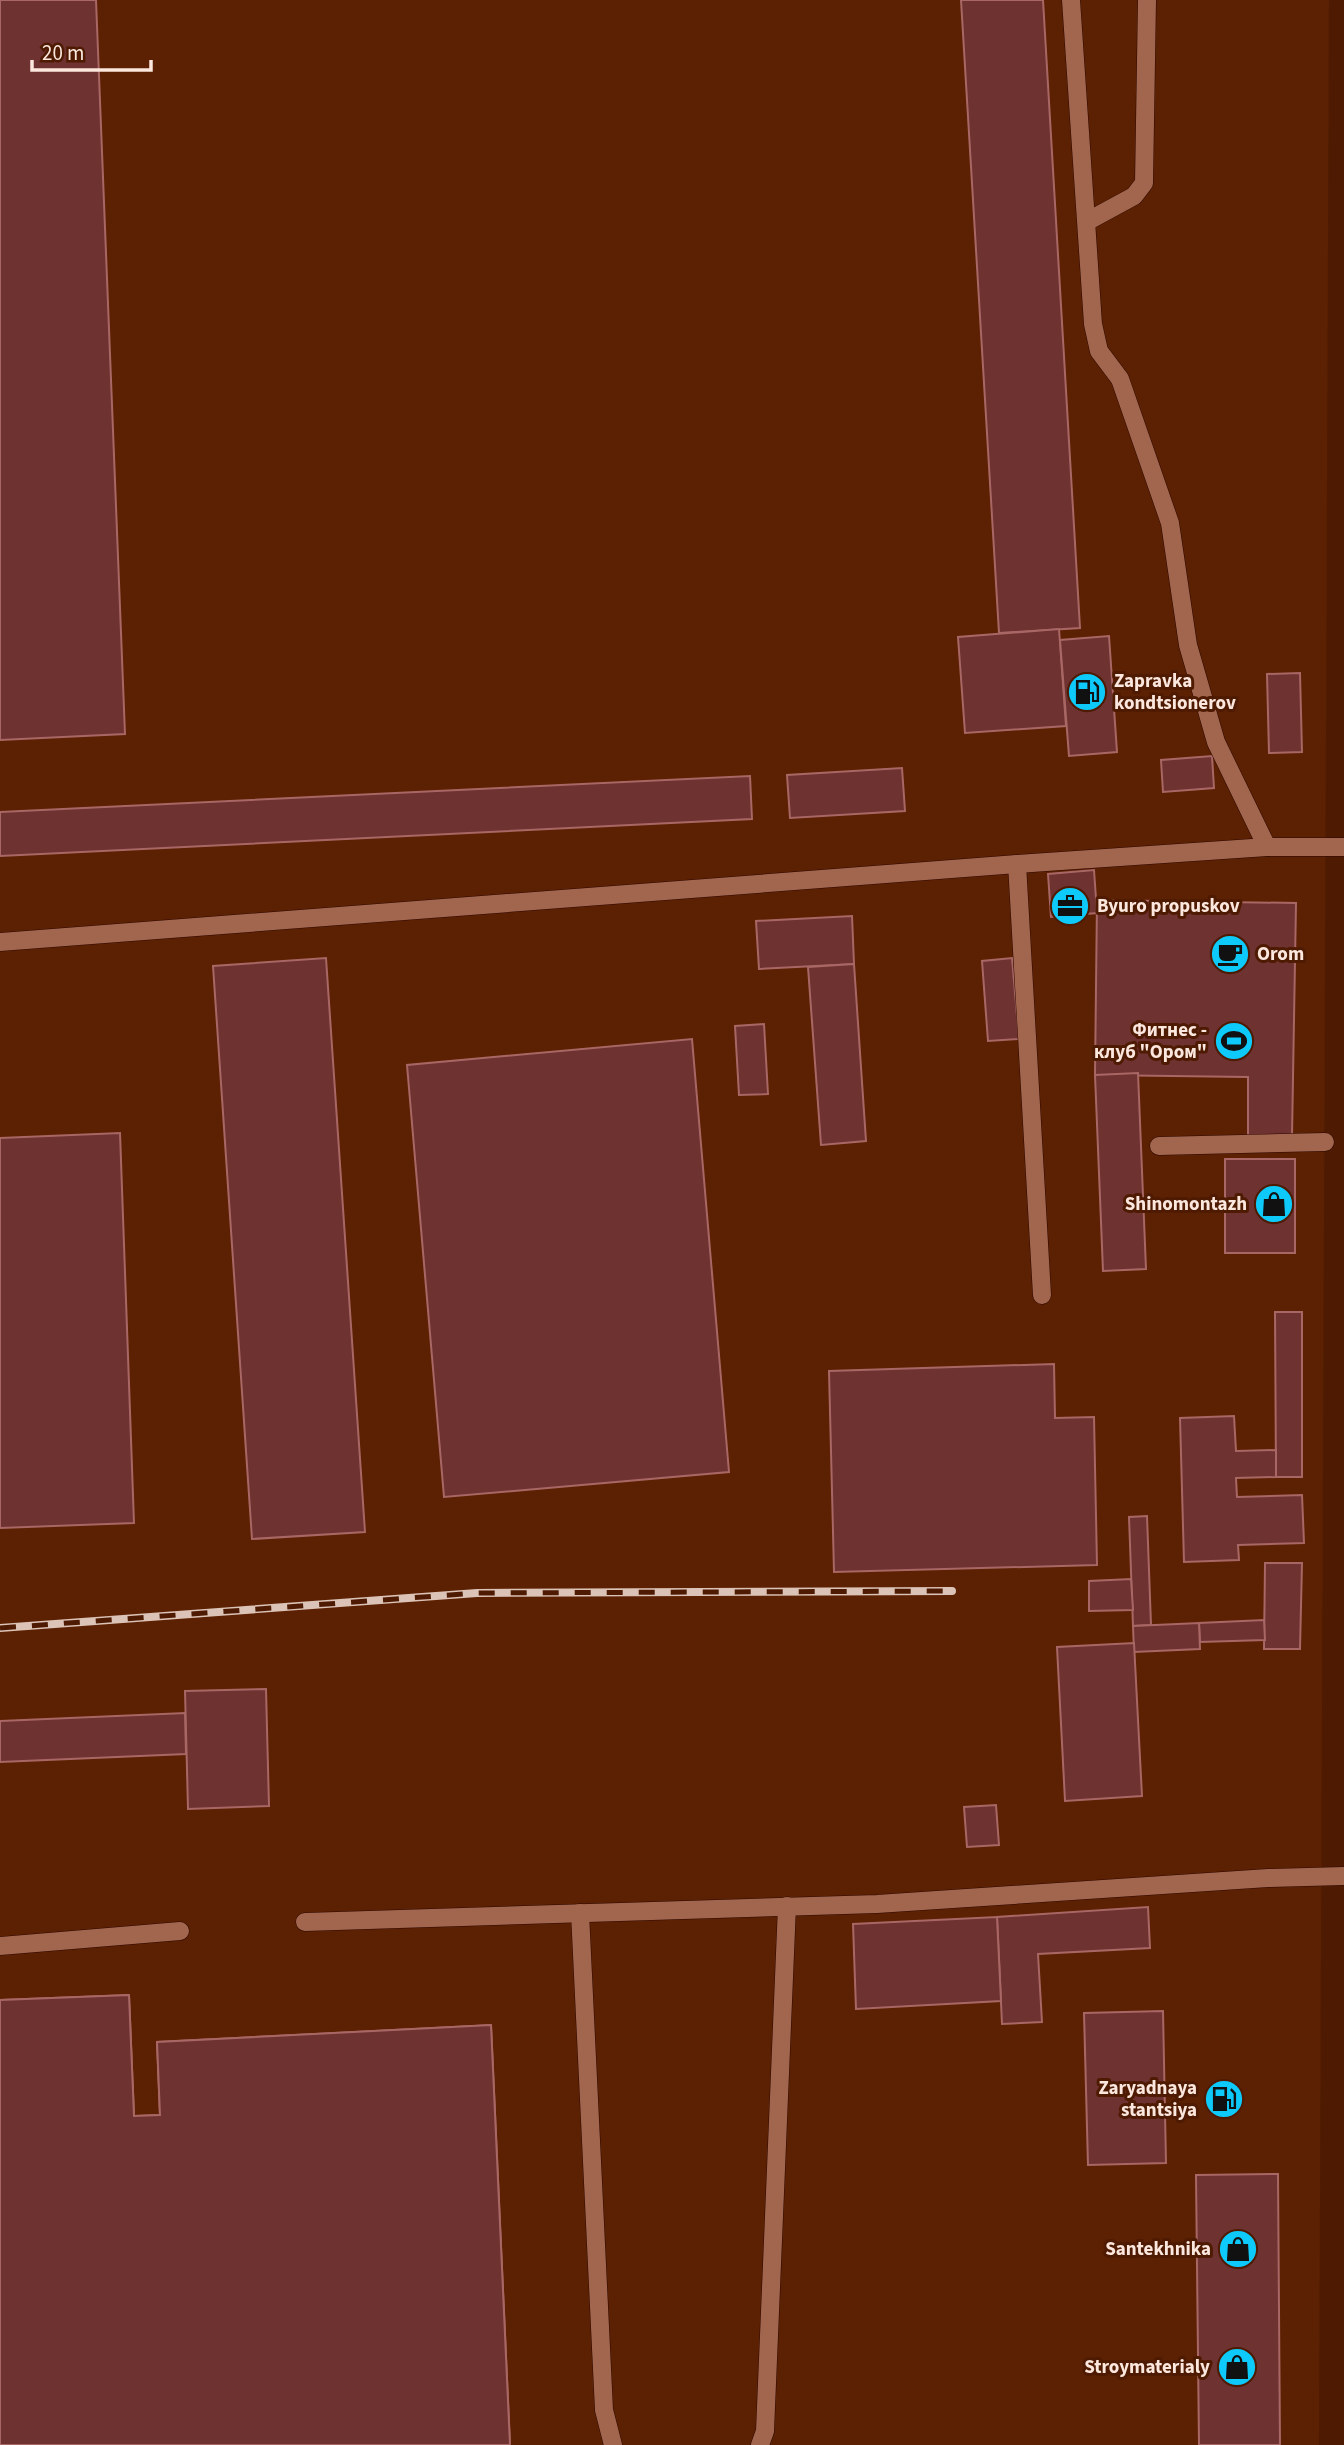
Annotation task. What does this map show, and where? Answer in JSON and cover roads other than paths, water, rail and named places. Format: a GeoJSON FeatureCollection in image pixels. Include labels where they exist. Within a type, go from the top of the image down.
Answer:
{"type":"FeatureCollection","features":[{"type":"Feature","properties":{"kind":"lane"},"geometry":{"type":"LineString","coordinates":[[1071,0],[1093,324],[1099,351],[1120,379],[1170,523],[1188,645],[1216,742],[1268,847]]}},
{"type":"Feature","properties":{"kind":"lane"},"geometry":{"type":"LineString","coordinates":[[1088,221],[1134,196],[1144,183],[1147,0]]}},
{"type":"Feature","properties":{"kind":"lane"},"geometry":{"type":"LineString","coordinates":[[0,942],[1017,864],[1268,847],[1344,847]]}},
{"type":"Feature","properties":{"kind":"lane"},"geometry":{"type":"LineString","coordinates":[[1017,864],[1042,1295]]}},
{"type":"Feature","properties":{"kind":"lane"},"geometry":{"type":"LineString","coordinates":[[1159,1146],[1325,1142]]}},
{"type":"Feature","properties":{"kind":"lane"},"geometry":{"type":"LineString","coordinates":[[305,1922],[877,1904],[1344,1875]]}},
{"type":"Feature","properties":{"kind":"lane"},"geometry":{"type":"LineString","coordinates":[[760,2445],[765,2431],[788,1906]]}},
{"type":"Feature","properties":{"kind":"lane"},"geometry":{"type":"LineString","coordinates":[[580,1913],[604,2410],[613,2445]]}},
{"type":"Feature","properties":{"kind":"lane"},"geometry":{"type":"LineString","coordinates":[[0,1946],[180,1931]]}},
{"type":"Feature","properties":{"kind":"railway"},"geometry":{"type":"LineString","coordinates":[[0,1628],[477,1593],[952,1591]]}},
{"type":"Feature","properties":{"kind":"place","name":"Zapravka kondtsionerov"},"geometry":{"type":"Point","coordinates":[1087,692]}},
{"type":"Feature","properties":{"kind":"place","name":"Byuro propuskov"},"geometry":{"type":"Point","coordinates":[1070,906]}},
{"type":"Feature","properties":{"kind":"place","name":"Orom"},"geometry":{"type":"Point","coordinates":[1230,954]}},
{"type":"Feature","properties":{"kind":"place","name":"Фитнес - клуб \"Ором\""},"geometry":{"type":"Point","coordinates":[1234,1041]}},
{"type":"Feature","properties":{"kind":"place","name":"Shinomontazh"},"geometry":{"type":"Point","coordinates":[1274,1204]}},
{"type":"Feature","properties":{"kind":"place","name":"Zaryadnaya stantsiya"},"geometry":{"type":"Point","coordinates":[1224,2099]}},
{"type":"Feature","properties":{"kind":"place","name":"Santekhnika"},"geometry":{"type":"Point","coordinates":[1238,2249]}},
{"type":"Feature","properties":{"kind":"place","name":"Stroymaterialy"},"geometry":{"type":"Point","coordinates":[1237,2367]}}]}
